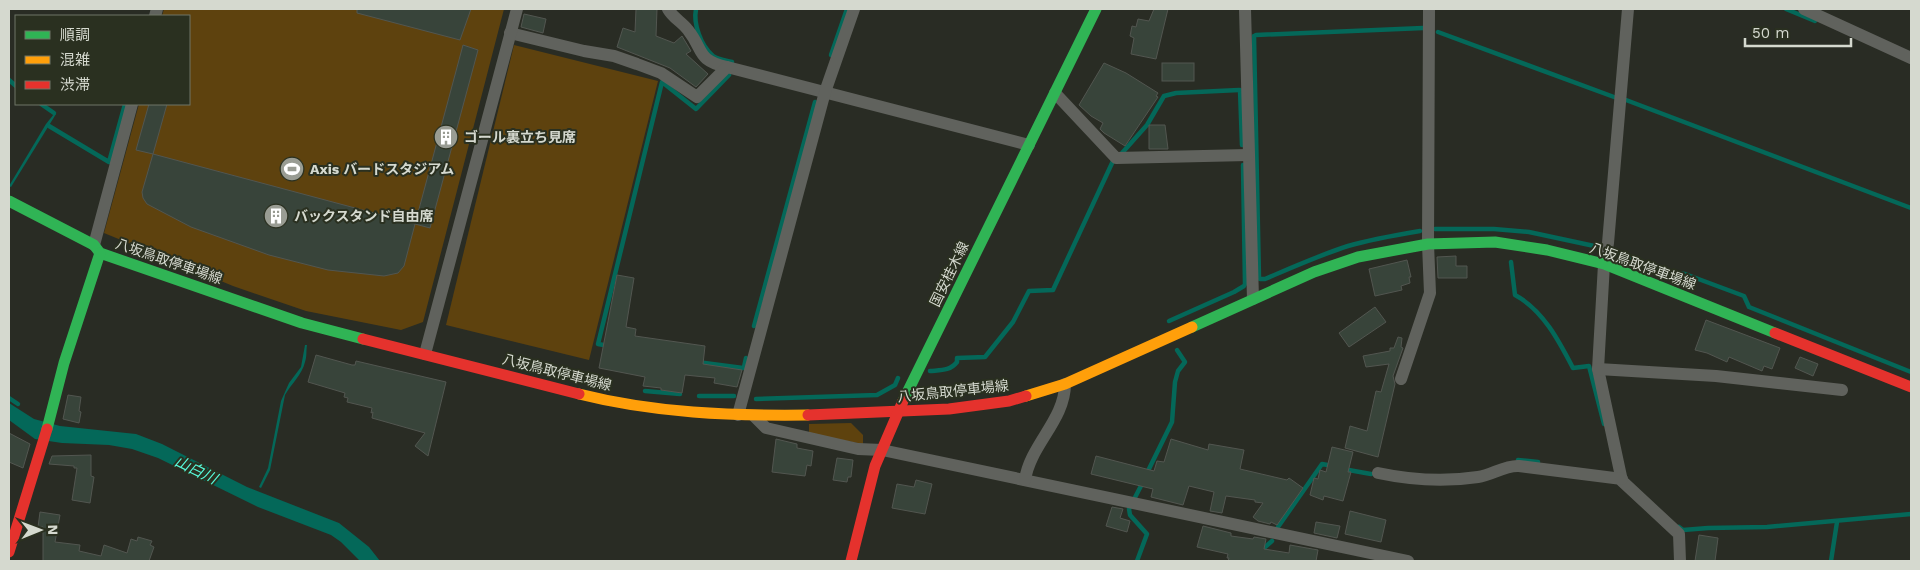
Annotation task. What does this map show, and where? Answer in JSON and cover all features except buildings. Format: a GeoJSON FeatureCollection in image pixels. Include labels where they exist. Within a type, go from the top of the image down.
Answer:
{"type":"FeatureCollection","features":[{"type":"Feature","properties":{"kind":"main road","name":"国安桂木線"},"geometry":{"type":"LineString","coordinates":[[851,561],[875,466],[898,412],[1096,9]]}},
{"type":"Feature","properties":{"kind":"main road","name":"八坂鳥取停車場線"},"geometry":{"type":"LineString","coordinates":[[9,201],[97,249],[302,323],[591,397],[644,408],[754,416],[898,412],[983,406],[1009,401],[1065,384],[1314,272],[1358,257],[1428,244],[1495,242],[1547,250],[1604,264],[1911,387]]}},
{"type":"Feature","properties":{"kind":"main road"},"geometry":{"type":"LineString","coordinates":[[9,552],[43,447],[64,363],[97,249]]}},
{"type":"Feature","properties":{"kind":"street"},"geometry":{"type":"LineString","coordinates":[[424,354],[517,9]]}},
{"type":"Feature","properties":{"kind":"street"},"geometry":{"type":"LineString","coordinates":[[668,9],[688,30],[700,53],[708,61],[1029,145]]}},
{"type":"Feature","properties":{"kind":"street"},"geometry":{"type":"LineString","coordinates":[[738,415],[825,92],[854,9]]}},
{"type":"Feature","properties":{"kind":"street"},"geometry":{"type":"LineString","coordinates":[[1245,9],[1253,299]]}},
{"type":"Feature","properties":{"kind":"street"},"geometry":{"type":"LineString","coordinates":[[1400,379],[1430,292],[1428,244],[1430,9]]}},
{"type":"Feature","properties":{"kind":"street"},"geometry":{"type":"LineString","coordinates":[[1628,9],[1608,243],[1604,264],[1598,369],[1622,479],[1679,534],[1680,561]]}},
{"type":"Feature","properties":{"kind":"street"},"geometry":{"type":"LineString","coordinates":[[1804,9],[1911,58]]}},
{"type":"Feature","properties":{"kind":"street"},"geometry":{"type":"LineString","coordinates":[[510,33],[584,51],[614,56],[661,73],[697,97],[727,67]]}},
{"type":"Feature","properties":{"kind":"street"},"geometry":{"type":"LineString","coordinates":[[1055,93],[1116,158],[1248,155]]}},
{"type":"Feature","properties":{"kind":"street"},"geometry":{"type":"LineString","coordinates":[[97,249],[132,105]]}},
{"type":"Feature","properties":{"kind":"street"},"geometry":{"type":"LineString","coordinates":[[1598,369],[1716,376],[1842,390]]}},
{"type":"Feature","properties":{"kind":"street"},"geometry":{"type":"LineString","coordinates":[[1025,480],[1029,461],[1048,430],[1065,396],[1065,384]]}},
{"type":"Feature","properties":{"kind":"street"},"geometry":{"type":"LineString","coordinates":[[754,416],[766,428],[858,448],[882,450],[1408,561]]}},
{"type":"Feature","properties":{"kind":"street"},"geometry":{"type":"LineString","coordinates":[[1378,473],[1403,478],[1448,480],[1481,477],[1513,465],[1622,479]]}},
{"type":"Feature","properties":{"kind":"shaded area","name":"Axis バードスタジアム"},"geometry":{"type":"Polygon","coordinates":[[[164,9],[504,9],[423,322],[401,330],[306,311],[233,286],[104,233],[139,105],[190,105],[190,15],[162,15],[164,9]]]}},
{"type":"Feature","properties":{"kind":"shaded area"},"geometry":{"type":"Polygon","coordinates":[[[514,45],[658,81],[589,360],[446,325],[514,45]]]}},
{"type":"Feature","properties":{"kind":"shaded area"},"geometry":{"type":"Polygon","coordinates":[[[851,423],[863,435],[863,444],[809,434],[809,424],[851,423]]]}},
{"type":"Feature","properties":{"kind":"water"},"geometry":{"type":"Polygon","coordinates":[[[56,114],[11,187],[9,186],[46,124],[56,114]]]}},
{"type":"Feature","properties":{"kind":"water"},"geometry":{"type":"Polygon","coordinates":[[[305,345],[307,345],[304,367],[285,395],[270,470],[261,488],[259,487],[268,468],[281,401],[289,383],[301,367],[305,345]]]}},
{"type":"Feature","properties":{"kind":"water","name":"山白川"},"geometry":{"type":"Polygon","coordinates":[[[9,403],[34,419],[60,426],[136,434],[162,444],[247,487],[339,523],[369,547],[380,561],[360,561],[331,535],[258,507],[158,458],[132,449],[109,445],[62,443],[35,439],[9,420],[9,403]]]}},
{"type":"Feature","properties":{"kind":"waterway"},"geometry":{"type":"LineString","coordinates":[[696,9],[697,28],[705,47],[715,57],[732,62]]}},
{"type":"Feature","properties":{"kind":"waterway"},"geometry":{"type":"LineString","coordinates":[[831,55],[847,9]]}},
{"type":"Feature","properties":{"kind":"waterway"},"geometry":{"type":"LineString","coordinates":[[1786,9],[1815,21]]}},
{"type":"Feature","properties":{"kind":"waterway"},"geometry":{"type":"LineString","coordinates":[[1256,35],[1423,28]]}},
{"type":"Feature","properties":{"kind":"waterway"},"geometry":{"type":"LineString","coordinates":[[1438,32],[1614,97]]}},
{"type":"Feature","properties":{"kind":"waterway"},"geometry":{"type":"LineString","coordinates":[[1254,36],[1259,278]]}},
{"type":"Feature","properties":{"kind":"waterway"},"geometry":{"type":"LineString","coordinates":[[609,346],[598,344],[662,82],[696,109],[729,75]]}},
{"type":"Feature","properties":{"kind":"waterway"},"geometry":{"type":"LineString","coordinates":[[9,80],[15,85]]}},
{"type":"Feature","properties":{"kind":"waterway"},"geometry":{"type":"LineString","coordinates":[[1122,153],[1147,125],[1164,96],[1176,93],[1239,90]]}},
{"type":"Feature","properties":{"kind":"waterway"},"geometry":{"type":"LineString","coordinates":[[1240,90],[1242,145]]}},
{"type":"Feature","properties":{"kind":"waterway"},"geometry":{"type":"LineString","coordinates":[[1626,100],[1911,208]]}},
{"type":"Feature","properties":{"kind":"waterway"},"geometry":{"type":"LineString","coordinates":[[754,326],[815,102]]}},
{"type":"Feature","properties":{"kind":"waterway"},"geometry":{"type":"LineString","coordinates":[[42,105],[54,113]]}},
{"type":"Feature","properties":{"kind":"waterway"},"geometry":{"type":"LineString","coordinates":[[49,126],[109,162],[125,105]]}},
{"type":"Feature","properties":{"kind":"waterway"},"geometry":{"type":"LineString","coordinates":[[930,371],[951,367],[957,362],[957,358],[985,357],[1013,322],[1029,291],[1053,290],[1113,161]]}},
{"type":"Feature","properties":{"kind":"waterway"},"geometry":{"type":"LineString","coordinates":[[1243,165],[1245,284]]}},
{"type":"Feature","properties":{"kind":"waterway"},"geometry":{"type":"LineString","coordinates":[[1435,229],[1494,229],[1529,232],[1599,247]]}},
{"type":"Feature","properties":{"kind":"waterway"},"geometry":{"type":"LineString","coordinates":[[1260,279],[1265,279],[1348,246],[1420,231]]}},
{"type":"Feature","properties":{"kind":"waterway"},"geometry":{"type":"LineString","coordinates":[[1615,252],[1661,271],[1685,274],[1744,296],[1749,307],[1911,372]]}},
{"type":"Feature","properties":{"kind":"waterway"},"geometry":{"type":"LineString","coordinates":[[1511,262],[1515,295],[1525,301],[1542,318],[1556,337],[1573,368],[1589,366],[1604,424]]}},
{"type":"Feature","properties":{"kind":"waterway"},"geometry":{"type":"LineString","coordinates":[[1169,321],[1244,286]]}},
{"type":"Feature","properties":{"kind":"waterway"},"geometry":{"type":"LineString","coordinates":[[1146,475],[1172,422],[1175,382],[1178,371],[1185,362],[1177,350]]}},
{"type":"Feature","properties":{"kind":"waterway"},"geometry":{"type":"LineString","coordinates":[[744,367],[746,358]]}},
{"type":"Feature","properties":{"kind":"waterway"},"geometry":{"type":"LineString","coordinates":[[697,362],[743,368]]}},
{"type":"Feature","properties":{"kind":"waterway"},"geometry":{"type":"LineString","coordinates":[[756,399],[877,395],[895,385],[898,378]]}},
{"type":"Feature","properties":{"kind":"waterway"},"geometry":{"type":"LineString","coordinates":[[645,391],[680,394]]}},
{"type":"Feature","properties":{"kind":"waterway"},"geometry":{"type":"LineString","coordinates":[[699,396],[734,396]]}},
{"type":"Feature","properties":{"kind":"waterway"},"geometry":{"type":"LineString","coordinates":[[9,398],[18,404]]}},
{"type":"Feature","properties":{"kind":"waterway"},"geometry":{"type":"LineString","coordinates":[[1518,460],[1538,462]]}},
{"type":"Feature","properties":{"kind":"waterway"},"geometry":{"type":"LineString","coordinates":[[1278,527],[1322,464],[1333,466]]}},
{"type":"Feature","properties":{"kind":"waterway"},"geometry":{"type":"LineString","coordinates":[[1343,469],[1371,474]]}},
{"type":"Feature","properties":{"kind":"waterway"},"geometry":{"type":"LineString","coordinates":[[1137,561],[1147,534],[1130,515],[1129,509],[1143,482]]}},
{"type":"Feature","properties":{"kind":"waterway"},"geometry":{"type":"LineString","coordinates":[[1679,527],[1683,530],[1767,527],[1911,514]]}},
{"type":"Feature","properties":{"kind":"waterway"},"geometry":{"type":"LineString","coordinates":[[1831,561],[1837,522]]}},
{"type":"Feature","properties":{"kind":"waterway"},"geometry":{"type":"LineString","coordinates":[[1258,561],[1264,548],[1272,541]]}},
{"type":"Feature","properties":{"kind":"traffic: fast"},"geometry":{"type":"LineString","coordinates":[[903,401],[1096,9]]}},
{"type":"Feature","properties":{"kind":"traffic: fast"},"geometry":{"type":"LineString","coordinates":[[9,201],[94,245],[100,253],[302,323],[363,339]]}},
{"type":"Feature","properties":{"kind":"traffic: fast"},"geometry":{"type":"LineString","coordinates":[[1192,327],[1314,272],[1358,257],[1428,244],[1495,242],[1547,250],[1604,264],[1775,333]]}},
{"type":"Feature","properties":{"kind":"traffic: fast"},"geometry":{"type":"LineString","coordinates":[[47,429],[64,363],[100,253]]}},
{"type":"Feature","properties":{"kind":"traffic: slow"},"geometry":{"type":"LineString","coordinates":[[1026,396],[1065,384],[1192,327]]}},
{"type":"Feature","properties":{"kind":"traffic: slow"},"geometry":{"type":"LineString","coordinates":[[579,394],[636,405],[693,412],[808,415]]}},
{"type":"Feature","properties":{"kind":"traffic: jam"},"geometry":{"type":"LineString","coordinates":[[1775,333],[1911,387]]}},
{"type":"Feature","properties":{"kind":"traffic: jam"},"geometry":{"type":"LineString","coordinates":[[363,339],[579,394]]}},
{"type":"Feature","properties":{"kind":"traffic: jam"},"geometry":{"type":"LineString","coordinates":[[808,415],[949,409],[1009,401],[1026,396]]}},
{"type":"Feature","properties":{"kind":"traffic: jam"},"geometry":{"type":"LineString","coordinates":[[851,561],[875,466],[903,401]]}},
{"type":"Feature","properties":{"kind":"traffic: jam"},"geometry":{"type":"LineString","coordinates":[[9,552],[47,429]]}},
{"type":"Feature","properties":{"kind":"place","name":"ゴール裏立ち見席"},"geometry":{"type":"Point","coordinates":[446,137]}},
{"type":"Feature","properties":{"kind":"place","name":"Axis バードスタジアム"},"geometry":{"type":"Point","coordinates":[292,169]}},
{"type":"Feature","properties":{"kind":"place","name":"バックスタンド自由席"},"geometry":{"type":"Point","coordinates":[276,216]}}]}
